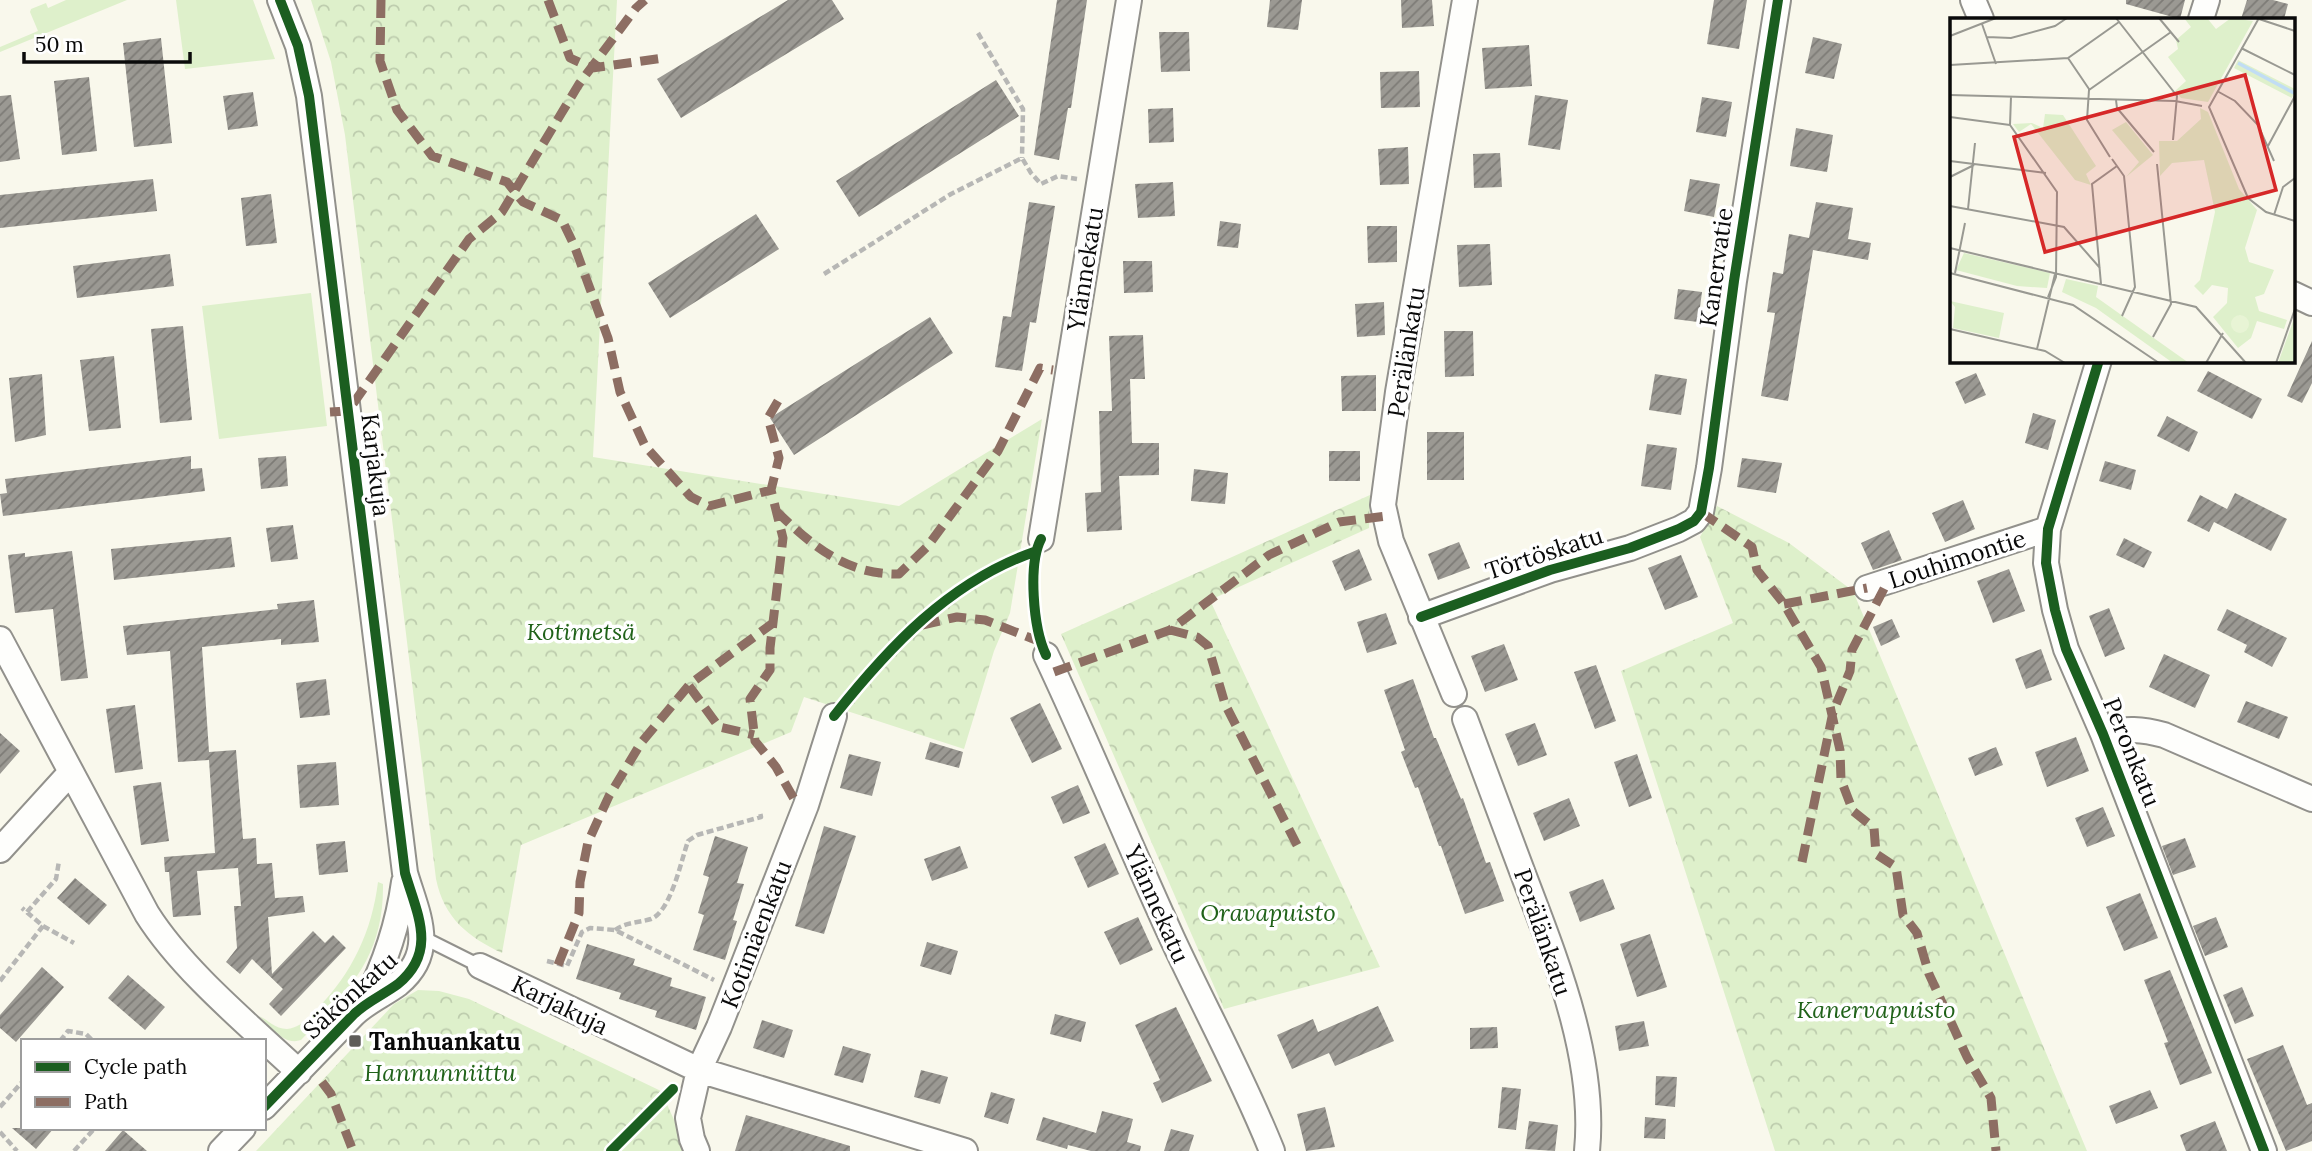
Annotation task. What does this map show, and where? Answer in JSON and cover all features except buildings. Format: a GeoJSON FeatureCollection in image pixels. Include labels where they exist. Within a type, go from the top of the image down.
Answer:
{"type":"FeatureCollection","features":[{"type":"Feature","properties":{"kind":"street","name":"Karjakuja"},"geometry":{"type":"LineString","coordinates":[[280,0],[298,46],[309,96],[405,873],[422,937]]}},
{"type":"Feature","properties":{"kind":"street","name":"Ylännekatu"},"geometry":{"type":"LineString","coordinates":[[1041,539],[1129,0]]}},
{"type":"Feature","properties":{"kind":"street","name":"Perälänkatu"},"geometry":{"type":"LineString","coordinates":[[1454,694],[1391,541],[1384,505],[1398,392],[1465,0]]}},
{"type":"Feature","properties":{"kind":"street","name":"Kanervatie"},"geometry":{"type":"LineString","coordinates":[[1679,529],[1695,521],[1701,512],[1778,0]]}},
{"type":"Feature","properties":{"kind":"street"},"geometry":{"type":"LineString","coordinates":[[1973,0],[1981,18]]}},
{"type":"Feature","properties":{"kind":"street"},"geometry":{"type":"LineString","coordinates":[[2201,18],[2207,0]]}},
{"type":"Feature","properties":{"kind":"street"},"geometry":{"type":"LineString","coordinates":[[2294,294],[2312,303]]}},
{"type":"Feature","properties":{"kind":"street","name":"Peronkatu"},"geometry":{"type":"LineString","coordinates":[[2098,362],[2048,529],[2046,563],[2055,610],[2066,649],[2103,734],[2264,1151]]}},
{"type":"Feature","properties":{"kind":"street","name":"Törtöskatu"},"geometry":{"type":"LineString","coordinates":[[1421,617],[1550,570],[1630,548],[1679,529]]}},
{"type":"Feature","properties":{"kind":"street","name":"Louhimontie"},"geometry":{"type":"LineString","coordinates":[[1867,589],[2048,529]]}},
{"type":"Feature","properties":{"kind":"street"},"geometry":{"type":"LineString","coordinates":[[0,639],[160,934],[265,1039]]}},
{"type":"Feature","properties":{"kind":"street","name":"Ylännekatu"},"geometry":{"type":"LineString","coordinates":[[1046,655],[1165,924],[1252,1102],[1272,1151]]}},
{"type":"Feature","properties":{"kind":"street","name":"Kotimäenkatu"},"geometry":{"type":"LineString","coordinates":[[697,1151],[688,1118],[699,1070],[734,990],[806,805],[834,716]]}},
{"type":"Feature","properties":{"kind":"street","name":"Perälänkatu"},"geometry":{"type":"LineString","coordinates":[[1465,719],[1557,966],[1582,1057],[1590,1124],[1587,1151]]}},
{"type":"Feature","properties":{"kind":"street"},"geometry":{"type":"LineString","coordinates":[[2103,734],[2124,728],[2145,730],[2312,799]]}},
{"type":"Feature","properties":{"kind":"street"},"geometry":{"type":"LineString","coordinates":[[0,850],[71,772]]}},
{"type":"Feature","properties":{"kind":"street","name":"Säkönkatu"},"geometry":{"type":"LineString","coordinates":[[365,1004],[387,958],[401,906],[405,873]]}},
{"type":"Feature","properties":{"kind":"street","name":"Säkönkatu"},"geometry":{"type":"LineString","coordinates":[[266,1105],[365,1004],[397,984],[410,972],[418,959],[422,937]]}},
{"type":"Feature","properties":{"kind":"street","name":"Karjakuja"},"geometry":{"type":"LineString","coordinates":[[480,966],[699,1070],[965,1151]]}},
{"type":"Feature","properties":{"kind":"street"},"geometry":{"type":"LineString","coordinates":[[266,1040],[299,1072]]}},
{"type":"Feature","properties":{"kind":"street"},"geometry":{"type":"LineString","coordinates":[[221,1151],[241,1130]]}},
{"type":"Feature","properties":{"kind":"lane"},"geometry":{"type":"LineString","coordinates":[[1454,694],[1465,719]]}},
{"type":"Feature","properties":{"kind":"lane","name":"Karjakuja"},"geometry":{"type":"LineString","coordinates":[[422,937],[480,966]]}},
{"type":"Feature","properties":{"kind":"path"},"geometry":{"type":"LineString","coordinates":[[978,33],[1023,109],[1022,158],[1031,173],[1041,184],[1058,176],[1083,180]]}},
{"type":"Feature","properties":{"kind":"path"},"geometry":{"type":"LineString","coordinates":[[824,274],[951,194],[1022,158]]}},
{"type":"Feature","properties":{"kind":"path"},"geometry":{"type":"LineString","coordinates":[[615,930],[622,925],[651,918],[664,908],[688,841],[697,835],[761,817],[760,812]]}},
{"type":"Feature","properties":{"kind":"path"},"geometry":{"type":"LineString","coordinates":[[27,912],[56,879],[59,861]]}},
{"type":"Feature","properties":{"kind":"path"},"geometry":{"type":"LineString","coordinates":[[23,908],[43,926],[74,943]]}},
{"type":"Feature","properties":{"kind":"path"},"geometry":{"type":"LineString","coordinates":[[0,981],[43,926]]}},
{"type":"Feature","properties":{"kind":"path"},"geometry":{"type":"LineString","coordinates":[[547,961],[567,966],[582,932],[590,928],[615,930],[734,990]]}},
{"type":"Feature","properties":{"kind":"path"},"geometry":{"type":"LineString","coordinates":[[62,1039],[68,1031],[86,1034],[91,1039]]}},
{"type":"Feature","properties":{"kind":"path"},"geometry":{"type":"LineString","coordinates":[[0,1107],[21,1084]]}},
{"type":"Feature","properties":{"kind":"path"},"geometry":{"type":"LineString","coordinates":[[611,1151],[673,1089]]}},
{"type":"Feature","properties":{"kind":"path"},"geometry":{"type":"LineString","coordinates":[[74,1151],[93,1130]]}},
{"type":"Feature","properties":{"kind":"path"},"geometry":{"type":"LineString","coordinates":[[0,1132],[17,1151]]}},
{"type":"Feature","properties":{"kind":"green space"},"geometry":{"type":"Polygon","coordinates":[[[66,0],[127,0],[0,52],[0,47],[38,31],[31,9],[46,3],[48,8],[66,0]]]}},
{"type":"Feature","properties":{"kind":"green space"},"geometry":{"type":"Polygon","coordinates":[[[176,0],[253,0],[275,59],[185,69],[176,0]]]}},
{"type":"Feature","properties":{"kind":"green space","name":"Kotimetsä"},"geometry":{"type":"Polygon","coordinates":[[[311,0],[617,0],[593,457],[899,506],[1042,419],[1010,613],[994,651],[964,749],[804,697],[791,732],[521,845],[502,953],[478,940],[459,925],[445,905],[436,879],[345,135],[331,62],[311,0]]]}},
{"type":"Feature","properties":{"kind":"green space"},"geometry":{"type":"Polygon","coordinates":[[[311,293],[327,426],[219,439],[202,306],[311,293]]]}},
{"type":"Feature","properties":{"kind":"green space","name":"Oravapuisto"},"geometry":{"type":"Polygon","coordinates":[[[1370,495],[1369,528],[1210,600],[1380,967],[1224,1009],[1061,634],[1370,495]]]}},
{"type":"Feature","properties":{"kind":"green space","name":"Kanervapuisto"},"geometry":{"type":"Polygon","coordinates":[[[1717,506],[1789,543],[1853,591],[2087,1151],[1775,1151],[1621,671],[1733,623],[1700,537],[1717,506]]]}},
{"type":"Feature","properties":{"kind":"green space"},"geometry":{"type":"Polygon","coordinates":[[[378,882],[383,884],[382,910],[370,953],[360,971],[334,1005],[301,1040],[283,1038],[259,1016],[279,1027],[292,1028],[308,1018],[330,995],[350,966],[365,934],[378,882]]]}},
{"type":"Feature","properties":{"kind":"green space","name":"Hannunniittu"},"geometry":{"type":"Polygon","coordinates":[[[418,990],[439,991],[469,999],[661,1091],[688,1151],[256,1151],[394,1004],[418,990]]]}},
{"type":"Feature","properties":{"kind":"marked path"},"geometry":{"type":"LineString","coordinates":[[381,0],[380,61],[397,110],[432,156],[507,182],[523,202],[562,220],[574,245],[608,338],[620,392],[645,446],[691,497],[709,506],[771,490]]}},
{"type":"Feature","properties":{"kind":"marked path"},"geometry":{"type":"LineString","coordinates":[[548,0],[570,58],[592,68],[663,58]]}},
{"type":"Feature","properties":{"kind":"marked path"},"geometry":{"type":"LineString","coordinates":[[330,412],[348,411],[469,239],[502,212],[579,84],[636,8],[645,0]]}},
{"type":"Feature","properties":{"kind":"marked path"},"geometry":{"type":"LineString","coordinates":[[776,511],[817,547],[847,564],[863,570],[899,574],[927,547],[998,451],[1040,368],[1053,370]]}},
{"type":"Feature","properties":{"kind":"marked path"},"geometry":{"type":"LineString","coordinates":[[778,401],[768,418],[779,458],[771,490],[783,538],[770,648],[770,670],[750,699],[755,741],[776,767],[794,799]]}},
{"type":"Feature","properties":{"kind":"marked path"},"geometry":{"type":"LineString","coordinates":[[1701,512],[1752,547],[1757,570],[1784,604],[1821,667],[1840,750],[1841,780],[1853,811],[1874,828],[1876,854],[1896,867],[1903,915],[1917,933],[1929,974],[1967,1057],[1991,1098],[1996,1151]]}},
{"type":"Feature","properties":{"kind":"marked path"},"geometry":{"type":"LineString","coordinates":[[1054,672],[1170,630],[1269,555],[1339,522],[1386,516]]}},
{"type":"Feature","properties":{"kind":"marked path"},"geometry":{"type":"LineString","coordinates":[[1802,862],[1833,712],[1850,671],[1852,650],[1887,583]]}},
{"type":"Feature","properties":{"kind":"marked path"},"geometry":{"type":"LineString","coordinates":[[1784,604],[1867,588]]}},
{"type":"Feature","properties":{"kind":"marked path"},"geometry":{"type":"LineString","coordinates":[[922,625],[957,617],[985,620],[1041,642]]}},
{"type":"Feature","properties":{"kind":"marked path"},"geometry":{"type":"LineString","coordinates":[[558,965],[579,913],[580,882],[588,842],[609,796],[641,743],[690,684],[773,623]]}},
{"type":"Feature","properties":{"kind":"marked path"},"geometry":{"type":"LineString","coordinates":[[1170,630],[1197,637],[1208,646],[1225,704],[1299,849]]}},
{"type":"Feature","properties":{"kind":"marked path"},"geometry":{"type":"LineString","coordinates":[[689,686],[719,727],[754,735]]}},
{"type":"Feature","properties":{"kind":"marked path"},"geometry":{"type":"LineString","coordinates":[[322,1082],[331,1094],[353,1151]]}},
{"type":"Feature","properties":{"kind":"cycle path"},"geometry":{"type":"LineString","coordinates":[[266,1105],[353,1015],[398,984],[418,959],[421,945],[419,917],[405,873],[309,96],[298,46],[280,0]]}},
{"type":"Feature","properties":{"kind":"cycle path"},"geometry":{"type":"LineString","coordinates":[[1421,617],[1550,570],[1630,548],[1679,529],[1694,521],[1701,512],[1778,0]]}},
{"type":"Feature","properties":{"kind":"cycle path"},"geometry":{"type":"LineString","coordinates":[[2098,362],[2048,529],[2046,563],[2055,610],[2066,649],[2103,734],[2264,1151]]}},
{"type":"Feature","properties":{"kind":"cycle path"},"geometry":{"type":"LineString","coordinates":[[1041,539],[1033,580],[1035,613],[1046,655]]}},
{"type":"Feature","properties":{"kind":"cycle path"},"geometry":{"type":"LineString","coordinates":[[834,716],[876,665],[923,619],[975,581],[1034,552]]}},
{"type":"Feature","properties":{"kind":"cycle path"},"geometry":{"type":"LineString","coordinates":[[611,1151],[673,1089]]}},
{"type":"Feature","properties":{"kind":"place","name":"Tanhuankatu"},"geometry":{"type":"Point","coordinates":[355,1041]}}]}
